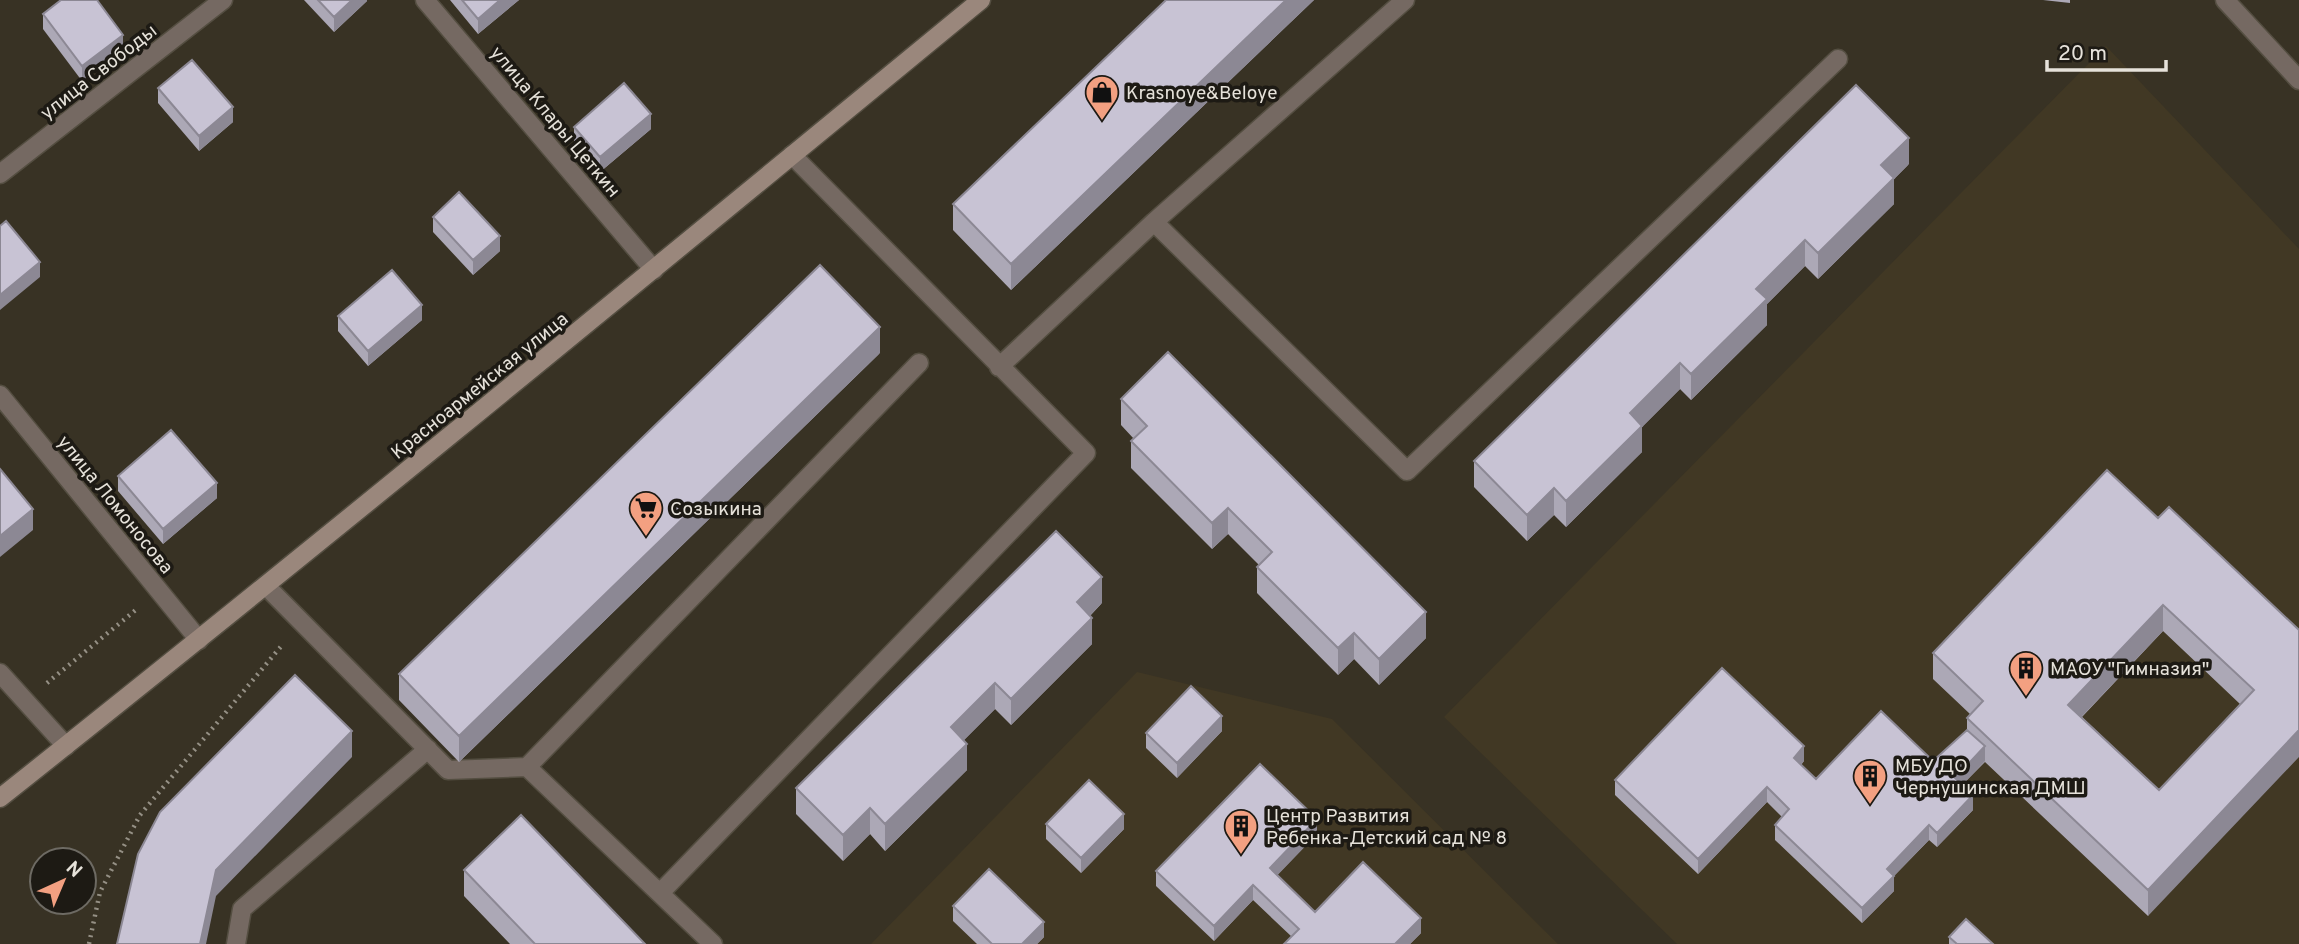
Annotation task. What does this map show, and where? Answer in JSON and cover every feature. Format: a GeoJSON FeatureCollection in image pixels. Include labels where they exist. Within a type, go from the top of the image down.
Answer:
{"type":"FeatureCollection","features":[{"type":"Feature","properties":{"kind":"street","name":"улица Свободы"},"geometry":{"type":"LineString","coordinates":[[0,174],[223,0]]}},
{"type":"Feature","properties":{"kind":"street","name":"улица Клары Цеткин"},"geometry":{"type":"LineString","coordinates":[[425,0],[654,270]]}},
{"type":"Feature","properties":{"kind":"street","name":"Красноармейская улица"},"geometry":{"type":"LineString","coordinates":[[0,798],[266,586],[981,0]]}},
{"type":"Feature","properties":{"kind":"street"},"geometry":{"type":"LineString","coordinates":[[999,367],[1154,222],[1405,0]]}},
{"type":"Feature","properties":{"kind":"street"},"geometry":{"type":"LineString","coordinates":[[2225,0],[2299,80]]}},
{"type":"Feature","properties":{"kind":"street"},"geometry":{"type":"LineString","coordinates":[[1154,222],[1407,471],[1838,59]]}},
{"type":"Feature","properties":{"kind":"street"},"geometry":{"type":"LineString","coordinates":[[660,893],[1086,453],[792,155]]}},
{"type":"Feature","properties":{"kind":"street"},"geometry":{"type":"LineString","coordinates":[[266,586],[448,770],[527,767],[919,363]]}},
{"type":"Feature","properties":{"kind":"street","name":"улица Ломоносова"},"geometry":{"type":"LineString","coordinates":[[0,395],[199,640]]}},
{"type":"Feature","properties":{"kind":"street"},"geometry":{"type":"LineString","coordinates":[[0,673],[66,746]]}},
{"type":"Feature","properties":{"kind":"street"},"geometry":{"type":"LineString","coordinates":[[236,944],[242,909],[428,750]]}},
{"type":"Feature","properties":{"kind":"street"},"geometry":{"type":"LineString","coordinates":[[527,767],[713,944]]}},
{"type":"Feature","properties":{"kind":"path"},"geometry":{"type":"LineString","coordinates":[[25,701],[159,591]]}},
{"type":"Feature","properties":{"kind":"path"},"geometry":{"type":"LineString","coordinates":[[89,944],[100,892],[139,815],[302,622]]}},
{"type":"Feature","properties":{"kind":"shaded area"},"geometry":{"type":"Polygon","coordinates":[[[2106,46],[2299,249],[2299,944],[1677,944],[1444,717],[2106,46]]]}},
{"type":"Feature","properties":{"kind":"shaded area"},"geometry":{"type":"Polygon","coordinates":[[[1137,672],[1332,719],[1558,944],[871,944],[1137,672]]]}},
{"type":"Feature","properties":{"kind":"building"},"geometry":{"type":"Polygon","coordinates":[[[61,0],[97,0],[123,35],[82,66],[43,14],[61,0]]]}},
{"type":"Feature","properties":{"kind":"building"},"geometry":{"type":"Polygon","coordinates":[[[318,0],[352,0],[334,17],[318,0]]]}},
{"type":"Feature","properties":{"kind":"building"},"geometry":{"type":"Polygon","coordinates":[[[462,0],[500,0],[478,19],[462,0]]]}},
{"type":"Feature","properties":{"kind":"building"},"geometry":{"type":"Polygon","coordinates":[[[1166,0],[1286,0],[1011,264],[953,204],[1166,0]]]}},
{"type":"Feature","properties":{"kind":"building"},"geometry":{"type":"Polygon","coordinates":[[[192,60],[233,107],[199,136],[158,88],[192,60]]]}},
{"type":"Feature","properties":{"kind":"building"},"geometry":{"type":"Polygon","coordinates":[[[624,83],[651,114],[600,157],[574,127],[624,83]]]}},
{"type":"Feature","properties":{"kind":"building"},"geometry":{"type":"Polygon","coordinates":[[[1856,85],[1909,138],[1881,165],[1894,178],[1818,253],[1805,240],[1756,289],[1767,299],[1691,374],[1680,363],[1630,413],[1642,426],[1566,501],[1554,488],[1527,515],[1474,461],[1856,85]]]}},
{"type":"Feature","properties":{"kind":"building"},"geometry":{"type":"Polygon","coordinates":[[[459,192],[500,236],[473,260],[433,217],[459,192]]]}},
{"type":"Feature","properties":{"kind":"building"},"geometry":{"type":"Polygon","coordinates":[[[6,221],[40,262],[0,295],[0,226],[6,221]]]}},
{"type":"Feature","properties":{"kind":"building"},"geometry":{"type":"Polygon","coordinates":[[[820,265],[880,327],[459,736],[399,674],[820,265]]]}},
{"type":"Feature","properties":{"kind":"building"},"geometry":{"type":"Polygon","coordinates":[[[392,270],[422,305],[368,351],[338,316],[392,270]]]}},
{"type":"Feature","properties":{"kind":"building"},"geometry":{"type":"Polygon","coordinates":[[[1168,352],[1426,612],[1379,659],[1354,633],[1338,648],[1257,567],[1272,552],[1228,508],[1212,523],[1131,441],[1147,426],[1121,399],[1168,352]]]}},
{"type":"Feature","properties":{"kind":"building"},"geometry":{"type":"Polygon","coordinates":[[[171,430],[217,483],[163,529],[118,476],[171,430]]]}},
{"type":"Feature","properties":{"kind":"building"},"geometry":{"type":"Polygon","coordinates":[[[0,469],[33,509],[0,536],[0,469]]]}},
{"type":"Feature","properties":{"kind":"building","name":"МАОУ \"Гимназия\""},"geometry":{"type":"Polygon","coordinates":[[[2107,470],[2158,518],[2169,507],[2299,630],[2299,730],[2148,890],[1967,718],[1983,701],[1933,653],[2107,470]],[[2163,605],[2068,705],[2159,790],[2254,690],[2163,605]]]}},
{"type":"Feature","properties":{"kind":"building"},"geometry":{"type":"Polygon","coordinates":[[[1056,531],[1102,577],[1077,602],[1092,618],[1011,699],[995,683],[951,727],[967,744],[885,824],[870,808],[843,835],[796,788],[1056,531]]]}},
{"type":"Feature","properties":{"kind":"building","name":"МБУ ДО Чернушинская ДМШ"},"geometry":{"type":"Polygon","coordinates":[[[1722,668],[1804,746],[1794,758],[1816,779],[1881,711],[1933,761],[1967,730],[1985,746],[1955,778],[1973,795],[1937,833],[1929,825],[1887,869],[1894,876],[1862,908],[1775,825],[1789,809],[1767,787],[1698,859],[1615,780],[1722,668]]]}},
{"type":"Feature","properties":{"kind":"building"},"geometry":{"type":"Polygon","coordinates":[[[295,675],[352,731],[216,870],[200,944],[117,944],[138,854],[160,812],[295,675]]]}},
{"type":"Feature","properties":{"kind":"building"},"geometry":{"type":"Polygon","coordinates":[[[1191,686],[1222,716],[1177,763],[1146,733],[1191,686]]]}},
{"type":"Feature","properties":{"kind":"building","name":"Центр Развития Ребенка-Детский сад № 8"},"geometry":{"type":"Polygon","coordinates":[[[1260,764],[1317,819],[1270,868],[1315,912],[1363,862],[1421,918],[1395,944],[1284,944],[1299,929],[1253,885],[1214,926],[1156,871],[1260,764]]]}},
{"type":"Feature","properties":{"kind":"building"},"geometry":{"type":"Polygon","coordinates":[[[1089,780],[1124,814],[1081,858],[1046,824],[1089,780]]]}},
{"type":"Feature","properties":{"kind":"building"},"geometry":{"type":"Polygon","coordinates":[[[521,815],[645,944],[535,944],[464,870],[521,815]]]}},
{"type":"Feature","properties":{"kind":"building"},"geometry":{"type":"Polygon","coordinates":[[[989,869],[1044,922],[1022,944],[992,944],[953,906],[989,869]]]}},
{"type":"Feature","properties":{"kind":"building"},"geometry":{"type":"Polygon","coordinates":[[[1966,919],[1993,944],[1957,944],[1949,937],[1966,919]]]}},
{"type":"Feature","properties":{"kind":"place","name":"Krasnoye&Beloye"},"geometry":{"type":"Point","coordinates":[1102,122]}},
{"type":"Feature","properties":{"kind":"place","name":"Созыкина"},"geometry":{"type":"Point","coordinates":[646,538]}},
{"type":"Feature","properties":{"kind":"place","name":"МАОУ \"Гимназия\""},"geometry":{"type":"Point","coordinates":[2026,698]}},
{"type":"Feature","properties":{"kind":"place","name":"МБУ ДО Чернушинская ДМШ"},"geometry":{"type":"Point","coordinates":[1870,806]}},
{"type":"Feature","properties":{"kind":"place","name":"Центр Развития Ребенка-Детский сад № 8"},"geometry":{"type":"Point","coordinates":[1241,856]}}]}
